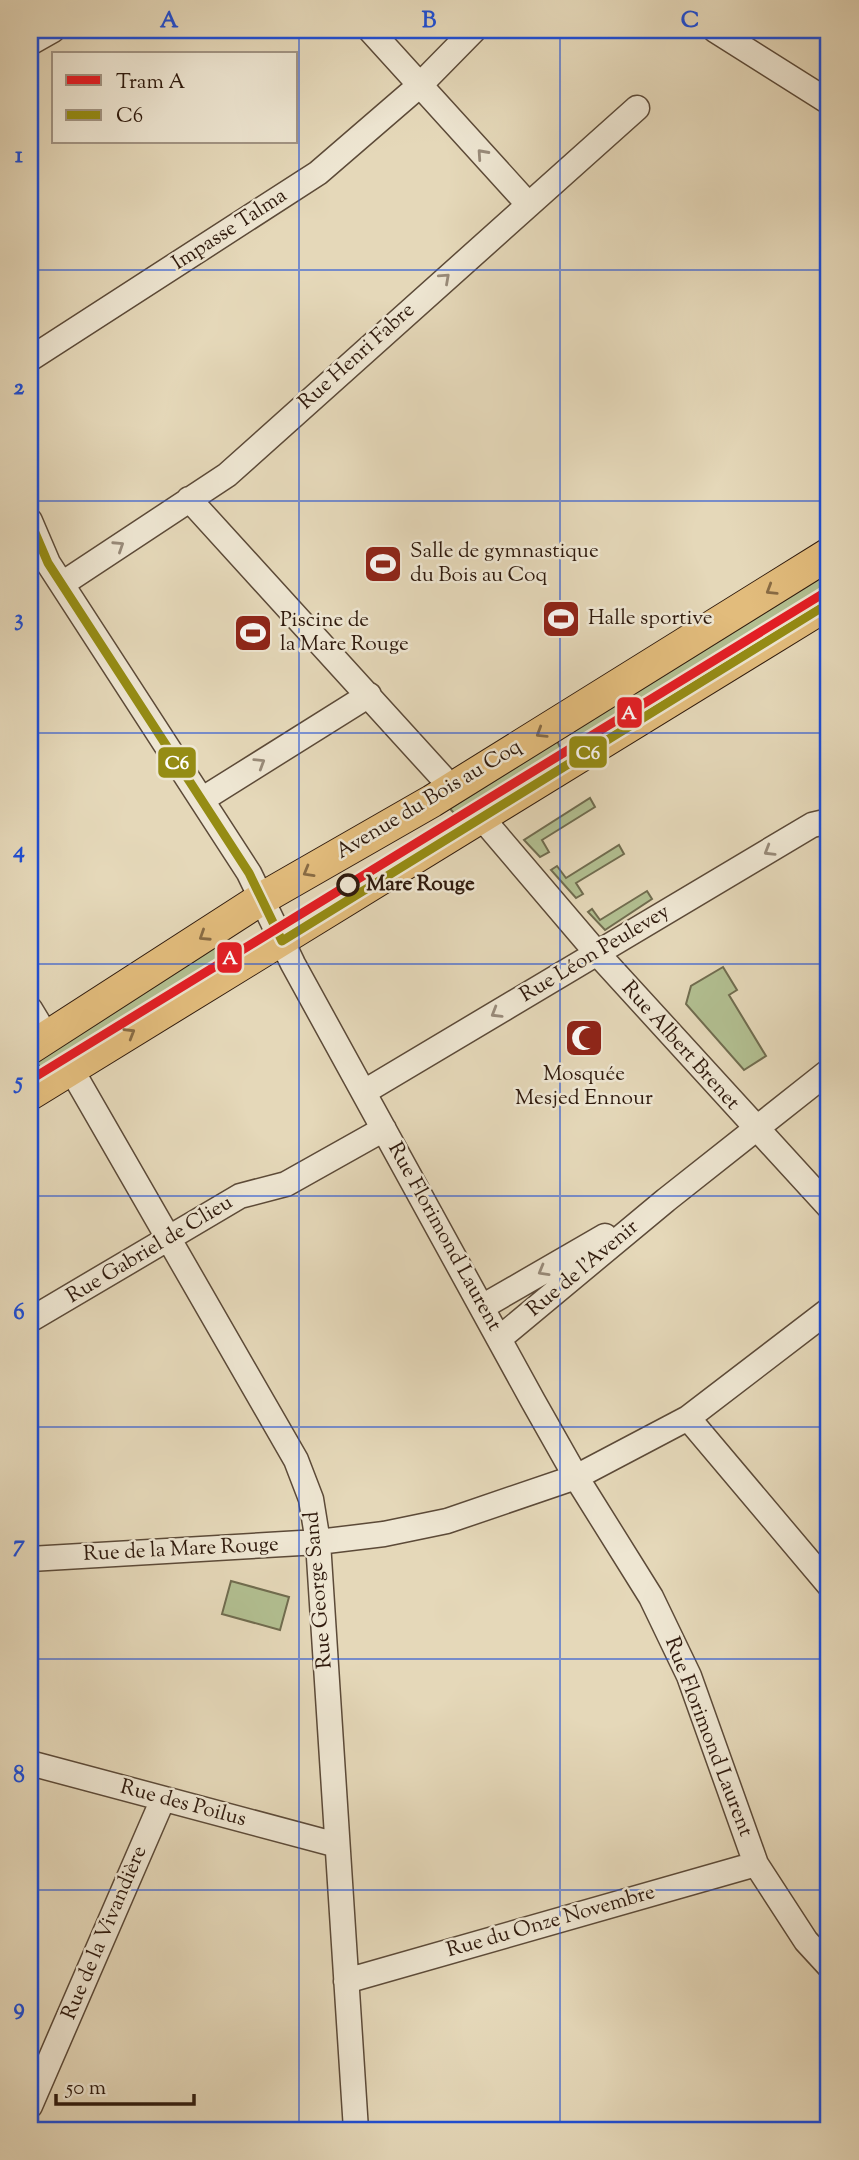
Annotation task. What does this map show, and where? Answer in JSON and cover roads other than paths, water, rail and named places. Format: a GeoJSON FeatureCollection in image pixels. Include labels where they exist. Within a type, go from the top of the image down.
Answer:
{"type":"FeatureCollection","features":[{"type":"Feature","properties":{"kind":"main road","name":"Avenue du Bois au Coq"},"geometry":{"type":"LineString","coordinates":[[38,1043],[261,899],[452,789],[829,554]]}},
{"type":"Feature","properties":{"kind":"main road","name":"Avenue du Bois au Coq"},"geometry":{"type":"LineString","coordinates":[[30,1094],[829,603]]}},
{"type":"Feature","properties":{"kind":"street"},"geometry":{"type":"LineString","coordinates":[[30,43],[53,30]]}},
{"type":"Feature","properties":{"kind":"street"},"geometry":{"type":"LineString","coordinates":[[370,30],[528,204]]}},
{"type":"Feature","properties":{"kind":"street","name":"Impasse Talma"},"geometry":{"type":"LineString","coordinates":[[30,359],[318,173],[420,85],[474,30]]}},
{"type":"Feature","properties":{"kind":"street"},"geometry":{"type":"LineString","coordinates":[[715,30],[829,102]]}},
{"type":"Feature","properties":{"kind":"street","name":"Rue Henri Fabre"},"geometry":{"type":"LineString","coordinates":[[62,584],[226,475],[637,108]]}},
{"type":"Feature","properties":{"kind":"street"},"geometry":{"type":"LineString","coordinates":[[189,499],[452,789]]}},
{"type":"Feature","properties":{"kind":"street","name":"Rue Florimond Laurent"},"geometry":{"type":"LineString","coordinates":[[30,521],[39,569],[62,584],[202,799],[261,899],[576,1477],[650,1597],[689,1676],[757,1864],[806,1941],[829,1966]]}},
{"type":"Feature","properties":{"kind":"street"},"geometry":{"type":"LineString","coordinates":[[202,799],[369,695]]}},
{"type":"Feature","properties":{"kind":"street","name":"Rue Albert Brenet"},"geometry":{"type":"LineString","coordinates":[[481,817],[596,952],[829,1207]]}},
{"type":"Feature","properties":{"kind":"street","name":"Rue Léon Peulevey"},"geometry":{"type":"LineString","coordinates":[[364,1092],[812,825],[829,821]]}},
{"type":"Feature","properties":{"kind":"street"},"geometry":{"type":"LineString","coordinates":[[30,1009],[38,1043]]}},
{"type":"Feature","properties":{"kind":"street","name":"Rue George Sand"},"geometry":{"type":"LineString","coordinates":[[71,1069],[296,1460],[311,1499],[318,1542],[356,2130]]}},
{"type":"Feature","properties":{"kind":"street","name":"Rue de l'Avenir"},"geometry":{"type":"LineString","coordinates":[[500,1338],[666,1200],[829,1071]]}},
{"type":"Feature","properties":{"kind":"street","name":"Rue Gabriel de Clieu"},"geometry":{"type":"LineString","coordinates":[[30,1320],[240,1196],[286,1184],[384,1129]]}},
{"type":"Feature","properties":{"kind":"street","name":"Rue de l'Avenir"},"geometry":{"type":"LineString","coordinates":[[482,1307],[666,1200]]}},
{"type":"Feature","properties":{"kind":"street","name":"Rue de la Mare Rouge"},"geometry":{"type":"LineString","coordinates":[[30,1559],[318,1542],[384,1534],[447,1521],[576,1477],[688,1418],[829,1310]]}},
{"type":"Feature","properties":{"kind":"street"},"geometry":{"type":"LineString","coordinates":[[688,1418],[829,1585]]}},
{"type":"Feature","properties":{"kind":"street","name":"Rue des Poilus"},"geometry":{"type":"LineString","coordinates":[[30,1763],[337,1845]]}},
{"type":"Feature","properties":{"kind":"street","name":"Rue de la Vivandière"},"geometry":{"type":"LineString","coordinates":[[30,2106],[163,1799]]}},
{"type":"Feature","properties":{"kind":"street","name":"Rue du Onze Novembre"},"geometry":{"type":"LineString","coordinates":[[346,1981],[757,1864]]}},
{"type":"Feature","properties":{"kind":"tram line","name":"A"},"geometry":{"type":"LineString","coordinates":[[30,1080],[829,590]]}},
{"type":"Feature","properties":{"kind":"place","name":"Salle de gymnastique du Bois au Coq"},"geometry":{"type":"Point","coordinates":[383,564]}},
{"type":"Feature","properties":{"kind":"place","name":"Halle sportive"},"geometry":{"type":"Point","coordinates":[561,619]}},
{"type":"Feature","properties":{"kind":"place","name":"Piscine de la Mare Rouge"},"geometry":{"type":"Point","coordinates":[253,633]}},
{"type":"Feature","properties":{"kind":"place","name":"Mare Rouge"},"geometry":{"type":"Point","coordinates":[348,885]}},
{"type":"Feature","properties":{"kind":"place","name":"Mosquée Mesjed Ennour"},"geometry":{"type":"Point","coordinates":[584,1038]}}]}
